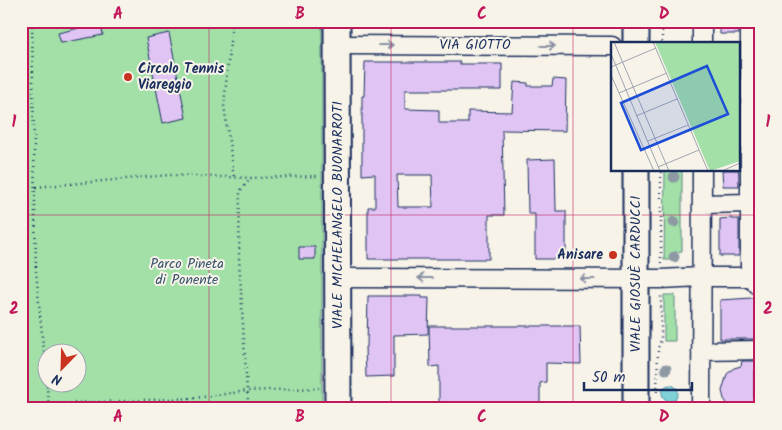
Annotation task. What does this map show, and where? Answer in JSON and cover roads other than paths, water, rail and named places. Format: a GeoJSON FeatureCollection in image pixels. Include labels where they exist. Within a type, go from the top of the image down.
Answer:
{"type":"FeatureCollection","features":[{"type":"Feature","properties":{"kind":"street"},"geometry":{"type":"LineString","coordinates":[[636,21],[636,42]]}},
{"type":"Feature","properties":{"kind":"street"},"geometry":{"type":"LineString","coordinates":[[702,21],[702,42]]}},
{"type":"Feature","properties":{"kind":"street"},"geometry":{"type":"LineString","coordinates":[[338,278],[636,279],[701,277],[755,282],[744,124],[744,56],[750,21]]}},
{"type":"Feature","properties":{"kind":"street","name":"VIA GIOTTO"},"geometry":{"type":"LineString","coordinates":[[337,33],[611,46]]}},
{"type":"Feature","properties":{"kind":"street","name":"VIALE MICHELANGELO BUONARROTI"},"geometry":{"type":"LineString","coordinates":[[337,33],[338,398]]}},
{"type":"Feature","properties":{"kind":"street","name":"VIALE GIOSUÈ CARDUCCI"},"geometry":{"type":"LineString","coordinates":[[636,171],[636,409]]}},
{"type":"Feature","properties":{"kind":"street"},"geometry":{"type":"LineString","coordinates":[[701,409],[702,171]]}},
{"type":"Feature","properties":{"kind":"street"},"geometry":{"type":"LineString","coordinates":[[702,204],[750,203]]}},
{"type":"Feature","properties":{"kind":"street"},"geometry":{"type":"LineString","coordinates":[[702,351],[761,350]]}},
{"type":"Feature","properties":{"kind":"water"},"geometry":{"type":"Polygon","coordinates":[[[667,385],[673,385],[678,390],[676,399],[667,401],[662,396],[662,390],[667,385]]]}},
{"type":"Feature","properties":{"kind":"place","name":"Circolo Tennis Viareggio"},"geometry":{"type":"Point","coordinates":[128,77]}},
{"type":"Feature","properties":{"kind":"place","name":"Anisare"},"geometry":{"type":"Point","coordinates":[613,255]}},
{"type":"Feature","properties":{"kind":"park label","name":"Parco Pineta di Ponente"},"geometry":{"type":"Point","coordinates":[187,272]}}]}
